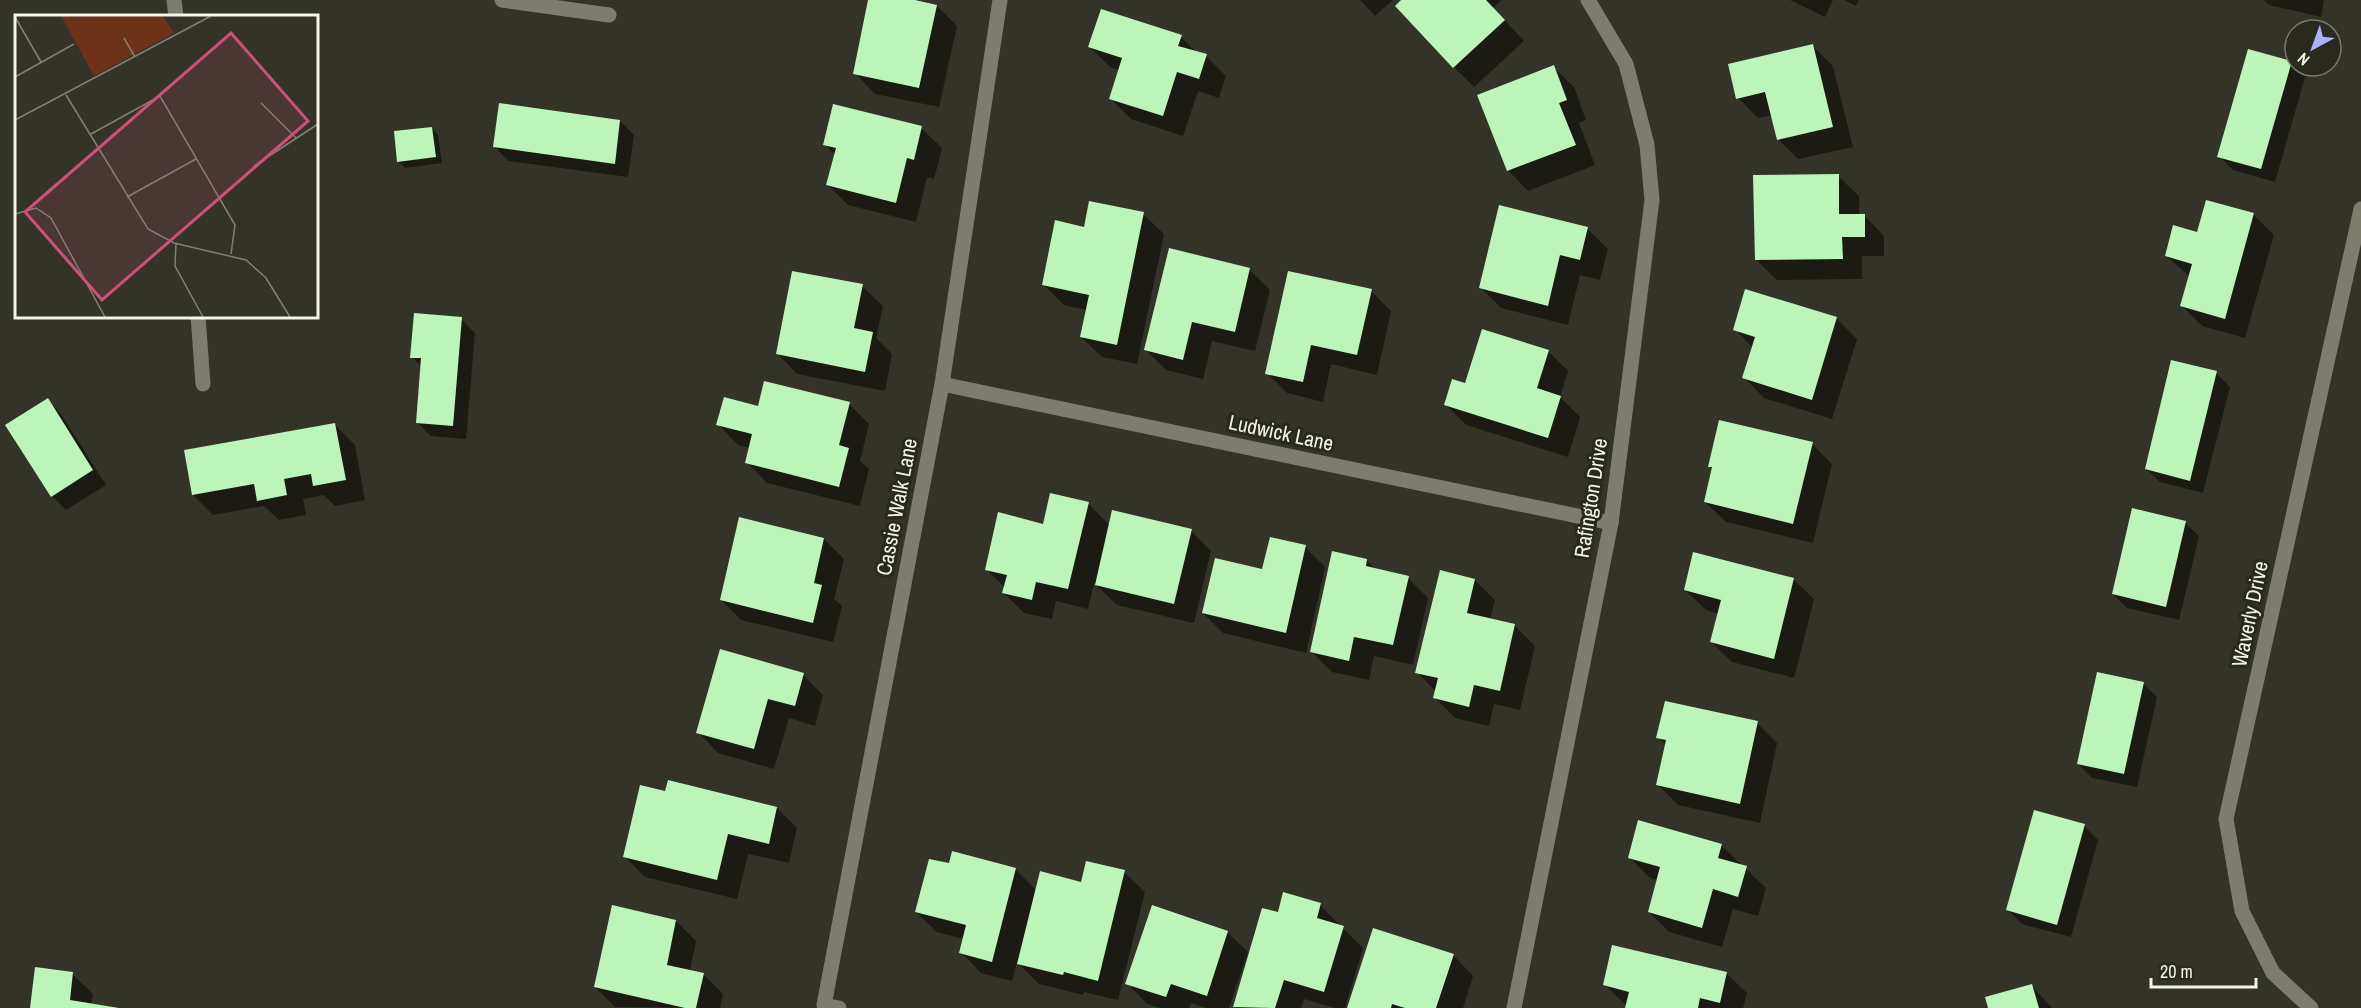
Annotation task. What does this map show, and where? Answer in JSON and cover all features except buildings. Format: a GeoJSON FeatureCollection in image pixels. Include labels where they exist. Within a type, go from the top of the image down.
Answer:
{"type":"FeatureCollection","features":[{"type":"Feature","properties":{"kind":"street"},"geometry":{"type":"LineString","coordinates":[[174,0],[176,15]]}},
{"type":"Feature","properties":{"kind":"street"},"geometry":{"type":"LineString","coordinates":[[502,0],[609,15]]}},
{"type":"Feature","properties":{"kind":"street","name":"Cassie Walk Lane"},"geometry":{"type":"LineString","coordinates":[[839,1008],[824,1005],[942,384],[1000,0]]}},
{"type":"Feature","properties":{"kind":"street","name":"Rafington Drive"},"geometry":{"type":"LineString","coordinates":[[1514,1008],[1611,523],[1652,200],[1647,145],[1626,64],[1588,0]]}},
{"type":"Feature","properties":{"kind":"street","name":"Waverly Drive"},"geometry":{"type":"LineString","coordinates":[[2311,1008],[2273,973],[2242,911],[2226,819],[2361,209]]}},
{"type":"Feature","properties":{"kind":"street"},"geometry":{"type":"LineString","coordinates":[[198,318],[203,384]]}},
{"type":"Feature","properties":{"kind":"street","name":"Ludwick Lane"},"geometry":{"type":"LineString","coordinates":[[942,384],[1611,523]]}}]}
